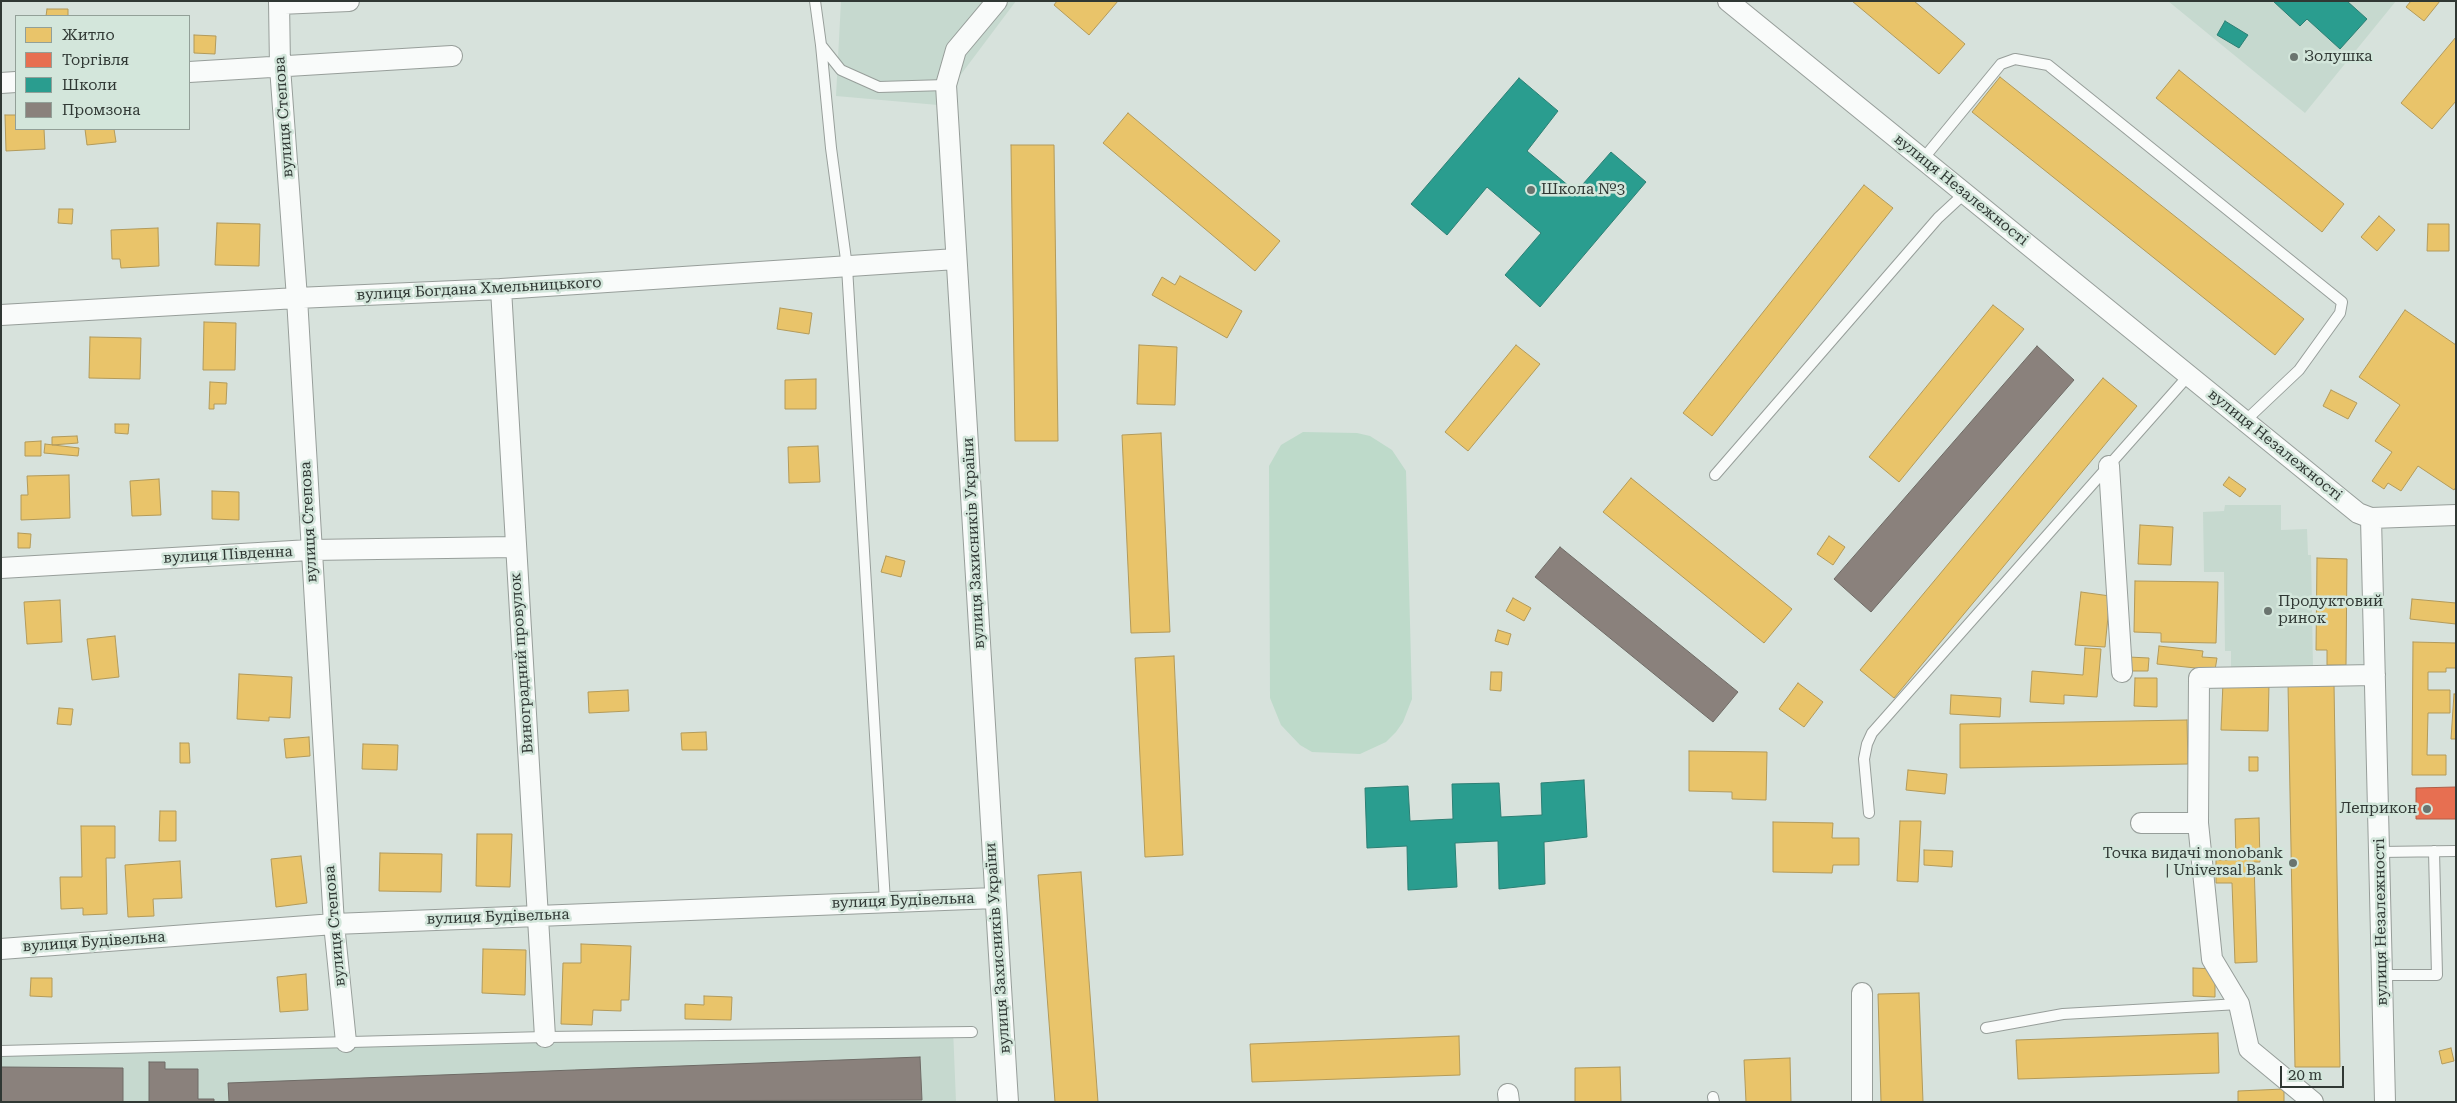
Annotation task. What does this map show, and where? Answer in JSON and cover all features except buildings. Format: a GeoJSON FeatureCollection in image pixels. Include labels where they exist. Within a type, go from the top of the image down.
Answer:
{"type":"FeatureCollection","features":[{"type":"Feature","properties":{"kind":"street"},"geometry":{"type":"LineString","coordinates":[[279,2],[350,1]]}},
{"type":"Feature","properties":{"kind":"street","name":"вулиця Захисників України"},"geometry":{"type":"LineString","coordinates":[[997,1],[956,50],[946,84],[1008,1102]]}},
{"type":"Feature","properties":{"kind":"street","name":"вулиця Незалежності"},"geometry":{"type":"LineString","coordinates":[[1728,1],[2358,512],[2371,518],[2385,1102]]}},
{"type":"Feature","properties":{"kind":"street","name":"вулиця Степова"},"geometry":{"type":"LineString","coordinates":[[279,2],[280,66],[297,298],[310,550],[334,924],[346,1042]]}},
{"type":"Feature","properties":{"kind":"street"},"geometry":{"type":"LineString","coordinates":[[190,72],[452,56]]}},
{"type":"Feature","properties":{"kind":"street"},"geometry":{"type":"LineString","coordinates":[[1,83],[15,82]]}},
{"type":"Feature","properties":{"kind":"street","name":"вулиця Богдана Хмельницького"},"geometry":{"type":"LineString","coordinates":[[1,315],[297,298],[500,289],[956,259]]}},
{"type":"Feature","properties":{"kind":"street","name":"Виноградний провулок"},"geometry":{"type":"LineString","coordinates":[[500,289],[514,547],[539,915],[545,1037]]}},
{"type":"Feature","properties":{"kind":"street"},"geometry":{"type":"LineString","coordinates":[[2109,466],[2122,672]]}},
{"type":"Feature","properties":{"kind":"street"},"geometry":{"type":"LineString","coordinates":[[2371,518],[2456,514]]}},
{"type":"Feature","properties":{"kind":"street","name":"вулиця Південна"},"geometry":{"type":"LineString","coordinates":[[1,568],[310,550],[514,547]]}},
{"type":"Feature","properties":{"kind":"street"},"geometry":{"type":"LineString","coordinates":[[2313,1102],[2249,1049],[2239,1004],[2212,959],[2198,823],[2198,678],[2375,675]]}},
{"type":"Feature","properties":{"kind":"street"},"geometry":{"type":"LineString","coordinates":[[2141,823],[2198,823]]}},
{"type":"Feature","properties":{"kind":"street","name":"вулиця Будівельна"},"geometry":{"type":"LineString","coordinates":[[1,949],[334,924],[995,898]]}},
{"type":"Feature","properties":{"kind":"street"},"geometry":{"type":"LineString","coordinates":[[1862,993],[1862,1102]]}},
{"type":"Feature","properties":{"kind":"lane"},"geometry":{"type":"LineString","coordinates":[[815,1],[821,44],[830,148],[847,266],[885,902]]}},
{"type":"Feature","properties":{"kind":"lane"},"geometry":{"type":"LineString","coordinates":[[821,44],[841,70],[879,87],[946,84]]}},
{"type":"Feature","properties":{"kind":"lane"},"geometry":{"type":"LineString","coordinates":[[1923,159],[2001,64],[2015,59],[2048,65],[2342,302],[2340,313],[2299,370],[2246,421]]}},
{"type":"Feature","properties":{"kind":"lane"},"geometry":{"type":"LineString","coordinates":[[1715,475],[1938,218],[1965,192]]}},
{"type":"Feature","properties":{"kind":"lane"},"geometry":{"type":"LineString","coordinates":[[1869,813],[1864,759],[1867,744],[1872,733],[2189,375]]}},
{"type":"Feature","properties":{"kind":"lane"},"geometry":{"type":"LineString","coordinates":[[2382,975],[2437,975],[2434,851]]}},
{"type":"Feature","properties":{"kind":"lane"},"geometry":{"type":"LineString","coordinates":[[2379,852],[2456,851]]}},
{"type":"Feature","properties":{"kind":"lane"},"geometry":{"type":"LineString","coordinates":[[1986,1028],[2063,1014],[2239,1004]]}},
{"type":"Feature","properties":{"kind":"lane"},"geometry":{"type":"LineString","coordinates":[[1,1051],[545,1037],[972,1032]]}},
{"type":"Feature","properties":{"kind":"shaded area"},"geometry":{"type":"Polygon","coordinates":[[[841,1],[1016,1],[938,105],[836,96],[841,1]]]}},
{"type":"Feature","properties":{"kind":"shaded area","name":"Золушка"},"geometry":{"type":"Polygon","coordinates":[[[2168,1],[2396,1],[2305,113],[2168,1]]]}},
{"type":"Feature","properties":{"kind":"shaded area"},"geometry":{"type":"Polygon","coordinates":[[[1303,432],[1357,433],[1370,436],[1392,450],[1406,471],[1412,699],[1403,722],[1396,732],[1386,742],[1360,754],[1312,752],[1300,745],[1281,725],[1270,698],[1269,466],[1281,445],[1303,432]]]}},
{"type":"Feature","properties":{"kind":"shaded area","name":"Продуктовий ринок"},"geometry":{"type":"Polygon","coordinates":[[[2225,505],[2281,505],[2281,530],[2307,529],[2308,555],[2311,555],[2313,668],[2231,669],[2231,651],[2225,651],[2224,572],[2204,572],[2203,512],[2224,511],[2225,505]]]}},
{"type":"Feature","properties":{"kind":"shaded area"},"geometry":{"type":"Polygon","coordinates":[[[953,1028],[956,1102],[1,1102],[1,1053],[239,1050],[953,1028]]]}},
{"type":"Feature","properties":{"kind":"place","name":"Золушка"},"geometry":{"type":"Point","coordinates":[2294,57]}},
{"type":"Feature","properties":{"kind":"place","name":"Школа №3"},"geometry":{"type":"Point","coordinates":[1531,190]}},
{"type":"Feature","properties":{"kind":"place","name":"Продуктовий ринок"},"geometry":{"type":"Point","coordinates":[2268,611]}},
{"type":"Feature","properties":{"kind":"place","name":"Леприкон"},"geometry":{"type":"Point","coordinates":[2427,809]}},
{"type":"Feature","properties":{"kind":"place","name":"Точка видачі monobank | Universal Bank"},"geometry":{"type":"Point","coordinates":[2293,863]}}]}
